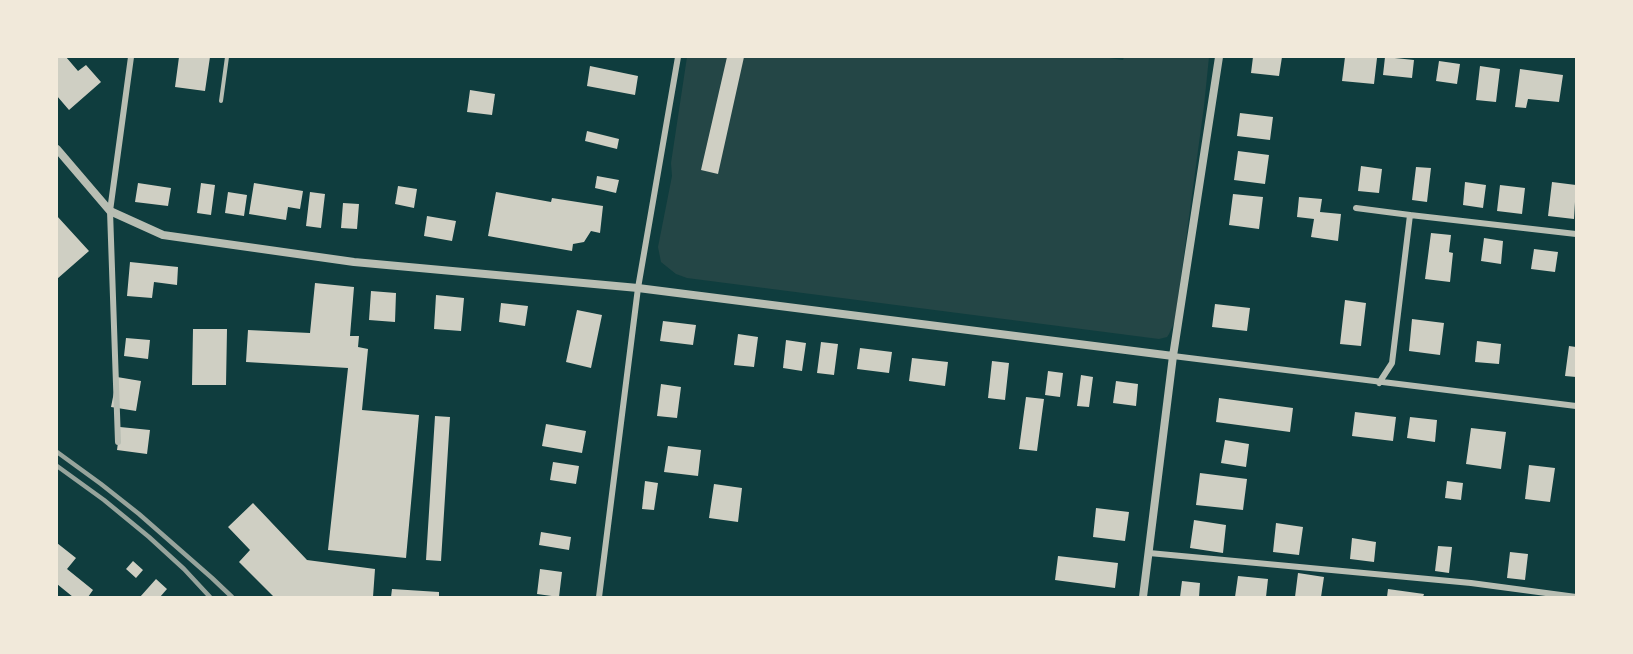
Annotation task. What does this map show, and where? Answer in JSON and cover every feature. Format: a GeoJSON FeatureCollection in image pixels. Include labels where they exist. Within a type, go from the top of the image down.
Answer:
{"type":"FeatureCollection","features":[{"type":"Feature","properties":{"kind":"street"},"geometry":{"type":"LineString","coordinates":[[118,442],[110,211],[131,57]]}},
{"type":"Feature","properties":{"kind":"street"},"geometry":{"type":"LineString","coordinates":[[600,597],[638,288],[678,57]]}},
{"type":"Feature","properties":{"kind":"street"},"geometry":{"type":"LineString","coordinates":[[1143,597],[1173,356],[1219,57]]}},
{"type":"Feature","properties":{"kind":"street"},"geometry":{"type":"LineString","coordinates":[[57,149],[110,211],[164,235],[175,237],[354,262],[638,288],[1576,406]]}},
{"type":"Feature","properties":{"kind":"street"},"geometry":{"type":"LineString","coordinates":[[1356,208],[1576,234]]}},
{"type":"Feature","properties":{"kind":"street"},"geometry":{"type":"LineString","coordinates":[[1379,383],[1392,363],[1410,215]]}},
{"type":"Feature","properties":{"kind":"street"},"geometry":{"type":"LineString","coordinates":[[1149,553],[1471,583],[1576,597]]}},
{"type":"Feature","properties":{"kind":"lane"},"geometry":{"type":"LineString","coordinates":[[221,101],[227,57]]}},
{"type":"Feature","properties":{"kind":"shaded area"},"geometry":{"type":"Polygon","coordinates":[[[687,57],[1102,57],[1123,60],[1124,57],[1209,57],[1175,321],[1169,334],[1159,339],[687,278],[676,274],[661,262],[658,247],[672,176],[671,163],[687,57]]]}},
{"type":"Feature","properties":{"kind":"building"},"geometry":{"type":"Polygon","coordinates":[[[57,57],[66,57],[78,71],[86,65],[101,82],[69,110],[57,96],[57,57]]]}},
{"type":"Feature","properties":{"kind":"building"},"geometry":{"type":"Polygon","coordinates":[[[179,57],[210,57],[205,91],[175,87],[179,57]]]}},
{"type":"Feature","properties":{"kind":"building"},"geometry":{"type":"Polygon","coordinates":[[[727,57],[744,57],[718,174],[701,170],[727,57]]]}},
{"type":"Feature","properties":{"kind":"building"},"geometry":{"type":"Polygon","coordinates":[[[1253,57],[1282,57],[1279,76],[1251,73],[1253,57]]]}},
{"type":"Feature","properties":{"kind":"building"},"geometry":{"type":"Polygon","coordinates":[[[1345,57],[1377,58],[1374,84],[1342,81],[1345,57]]]}},
{"type":"Feature","properties":{"kind":"building"},"geometry":{"type":"Polygon","coordinates":[[[1385,57],[1414,60],[1412,78],[1383,75],[1385,57]]]}},
{"type":"Feature","properties":{"kind":"building"},"geometry":{"type":"Polygon","coordinates":[[[1439,61],[1460,64],[1457,84],[1436,81],[1439,61]]]}},
{"type":"Feature","properties":{"kind":"building"},"geometry":{"type":"Polygon","coordinates":[[[590,66],[638,76],[635,95],[587,86],[590,66]]]}},
{"type":"Feature","properties":{"kind":"building"},"geometry":{"type":"Polygon","coordinates":[[[1480,66],[1500,69],[1496,102],[1476,100],[1480,66]]]}},
{"type":"Feature","properties":{"kind":"building"},"geometry":{"type":"Polygon","coordinates":[[[1520,69],[1563,75],[1559,102],[1528,99],[1526,108],[1515,107],[1520,69]]]}},
{"type":"Feature","properties":{"kind":"building"},"geometry":{"type":"Polygon","coordinates":[[[470,90],[495,94],[492,115],[467,112],[470,90]]]}},
{"type":"Feature","properties":{"kind":"building"},"geometry":{"type":"Polygon","coordinates":[[[1240,113],[1273,117],[1270,140],[1237,136],[1240,113]]]}},
{"type":"Feature","properties":{"kind":"building"},"geometry":{"type":"Polygon","coordinates":[[[587,131],[619,139],[617,149],[585,141],[587,131]]]}},
{"type":"Feature","properties":{"kind":"building"},"geometry":{"type":"Polygon","coordinates":[[[1238,151],[1269,155],[1265,184],[1234,180],[1238,151]]]}},
{"type":"Feature","properties":{"kind":"building"},"geometry":{"type":"Polygon","coordinates":[[[1361,166],[1382,169],[1379,193],[1358,191],[1361,166]]]}},
{"type":"Feature","properties":{"kind":"building"},"geometry":{"type":"Polygon","coordinates":[[[1416,167],[1431,168],[1427,202],[1412,200],[1416,167]]]}},
{"type":"Feature","properties":{"kind":"building"},"geometry":{"type":"Polygon","coordinates":[[[597,176],[619,180],[616,193],[595,188],[597,176]]]}},
{"type":"Feature","properties":{"kind":"building"},"geometry":{"type":"Polygon","coordinates":[[[1465,182],[1486,185],[1483,208],[1463,205],[1465,182]]]}},
{"type":"Feature","properties":{"kind":"building"},"geometry":{"type":"Polygon","coordinates":[[[1552,182],[1576,185],[1574,219],[1548,216],[1552,182]]]}},
{"type":"Feature","properties":{"kind":"building"},"geometry":{"type":"Polygon","coordinates":[[[138,183],[171,188],[168,206],[135,202],[138,183]]]}},
{"type":"Feature","properties":{"kind":"building"},"geometry":{"type":"Polygon","coordinates":[[[201,183],[215,185],[211,215],[197,213],[201,183]]]}},
{"type":"Feature","properties":{"kind":"building"},"geometry":{"type":"Polygon","coordinates":[[[254,183],[303,191],[300,209],[288,207],[286,220],[249,214],[254,183]]]}},
{"type":"Feature","properties":{"kind":"building"},"geometry":{"type":"Polygon","coordinates":[[[1500,185],[1525,188],[1522,214],[1497,211],[1500,185]]]}},
{"type":"Feature","properties":{"kind":"building"},"geometry":{"type":"Polygon","coordinates":[[[398,186],[417,189],[414,208],[395,204],[398,186]]]}},
{"type":"Feature","properties":{"kind":"building"},"geometry":{"type":"Polygon","coordinates":[[[228,192],[247,195],[244,216],[225,213],[228,192]]]}},
{"type":"Feature","properties":{"kind":"building"},"geometry":{"type":"Polygon","coordinates":[[[310,192],[325,194],[321,228],[306,226],[310,192]]]}},
{"type":"Feature","properties":{"kind":"building"},"geometry":{"type":"Polygon","coordinates":[[[496,192],[551,202],[552,198],[603,206],[600,233],[591,231],[584,242],[573,244],[572,251],[488,236],[496,192]]]}},
{"type":"Feature","properties":{"kind":"building"},"geometry":{"type":"Polygon","coordinates":[[[1233,194],[1263,197],[1259,229],[1229,225],[1233,194]]]}},
{"type":"Feature","properties":{"kind":"building"},"geometry":{"type":"Polygon","coordinates":[[[1299,197],[1322,199],[1320,212],[1341,214],[1338,241],[1311,237],[1314,219],[1297,217],[1299,197]]]}},
{"type":"Feature","properties":{"kind":"building"},"geometry":{"type":"Polygon","coordinates":[[[343,203],[359,204],[357,229],[341,228],[343,203]]]}},
{"type":"Feature","properties":{"kind":"building"},"geometry":{"type":"Polygon","coordinates":[[[57,216],[89,251],[57,279],[57,216]]]}},
{"type":"Feature","properties":{"kind":"building"},"geometry":{"type":"Polygon","coordinates":[[[427,216],[456,221],[452,241],[424,236],[427,216]]]}},
{"type":"Feature","properties":{"kind":"building"},"geometry":{"type":"Polygon","coordinates":[[[1431,233],[1451,235],[1449,252],[1453,253],[1450,282],[1425,279],[1431,233]]]}},
{"type":"Feature","properties":{"kind":"building"},"geometry":{"type":"Polygon","coordinates":[[[1484,238],[1503,241],[1501,264],[1481,261],[1484,238]]]}},
{"type":"Feature","properties":{"kind":"building"},"geometry":{"type":"Polygon","coordinates":[[[1534,249],[1558,252],[1555,272],[1531,269],[1534,249]]]}},
{"type":"Feature","properties":{"kind":"building"},"geometry":{"type":"Polygon","coordinates":[[[130,262],[178,267],[177,285],[154,282],[152,298],[127,296],[130,262]]]}},
{"type":"Feature","properties":{"kind":"building"},"geometry":{"type":"Polygon","coordinates":[[[315,283],[354,287],[350,336],[359,336],[358,347],[368,349],[362,410],[419,415],[406,558],[328,550],[348,368],[246,362],[248,330],[310,333],[315,283]]]}},
{"type":"Feature","properties":{"kind":"building"},"geometry":{"type":"Polygon","coordinates":[[[371,291],[396,293],[395,322],[369,320],[371,291]]]}},
{"type":"Feature","properties":{"kind":"building"},"geometry":{"type":"Polygon","coordinates":[[[436,295],[464,298],[461,331],[434,329],[436,295]]]}},
{"type":"Feature","properties":{"kind":"building"},"geometry":{"type":"Polygon","coordinates":[[[1345,300],[1366,303],[1361,346],[1340,344],[1345,300]]]}},
{"type":"Feature","properties":{"kind":"building"},"geometry":{"type":"Polygon","coordinates":[[[501,303],[528,306],[525,326],[499,322],[501,303]]]}},
{"type":"Feature","properties":{"kind":"building"},"geometry":{"type":"Polygon","coordinates":[[[1215,304],[1250,308],[1247,331],[1212,327],[1215,304]]]}},
{"type":"Feature","properties":{"kind":"building"},"geometry":{"type":"Polygon","coordinates":[[[577,310],[602,315],[591,368],[566,362],[577,310]]]}},
{"type":"Feature","properties":{"kind":"building"},"geometry":{"type":"Polygon","coordinates":[[[1412,319],[1444,323],[1440,355],[1409,351],[1412,319]]]}},
{"type":"Feature","properties":{"kind":"building"},"geometry":{"type":"Polygon","coordinates":[[[663,321],[696,325],[693,345],[660,341],[663,321]]]}},
{"type":"Feature","properties":{"kind":"building"},"geometry":{"type":"Polygon","coordinates":[[[193,329],[227,329],[226,385],[192,385],[193,329]]]}},
{"type":"Feature","properties":{"kind":"building"},"geometry":{"type":"Polygon","coordinates":[[[738,334],[758,337],[754,367],[734,365],[738,334]]]}},
{"type":"Feature","properties":{"kind":"building"},"geometry":{"type":"Polygon","coordinates":[[[126,338],[150,340],[148,359],[124,356],[126,338]]]}},
{"type":"Feature","properties":{"kind":"building"},"geometry":{"type":"Polygon","coordinates":[[[786,340],[806,343],[802,371],[783,368],[786,340]]]}},
{"type":"Feature","properties":{"kind":"building"},"geometry":{"type":"Polygon","coordinates":[[[1477,341],[1501,344],[1499,364],[1475,362],[1477,341]]]}},
{"type":"Feature","properties":{"kind":"building"},"geometry":{"type":"Polygon","coordinates":[[[821,342],[838,344],[834,375],[817,373],[821,342]]]}},
{"type":"Feature","properties":{"kind":"building"},"geometry":{"type":"Polygon","coordinates":[[[1569,346],[1576,347],[1576,377],[1565,376],[1569,346]]]}},
{"type":"Feature","properties":{"kind":"building"},"geometry":{"type":"Polygon","coordinates":[[[860,348],[892,352],[889,373],[857,369],[860,348]]]}},
{"type":"Feature","properties":{"kind":"building"},"geometry":{"type":"Polygon","coordinates":[[[912,358],[948,362],[945,386],[909,381],[912,358]]]}},
{"type":"Feature","properties":{"kind":"building"},"geometry":{"type":"Polygon","coordinates":[[[992,361],[1009,363],[1005,400],[988,398],[992,361]]]}},
{"type":"Feature","properties":{"kind":"building"},"geometry":{"type":"Polygon","coordinates":[[[1048,371],[1063,373],[1060,397],[1045,395],[1048,371]]]}},
{"type":"Feature","properties":{"kind":"building"},"geometry":{"type":"Polygon","coordinates":[[[1081,375],[1093,377],[1089,407],[1077,406],[1081,375]]]}},
{"type":"Feature","properties":{"kind":"building"},"geometry":{"type":"Polygon","coordinates":[[[117,377],[141,381],[136,411],[111,407],[117,377]]]}},
{"type":"Feature","properties":{"kind":"building"},"geometry":{"type":"Polygon","coordinates":[[[1116,381],[1138,384],[1136,406],[1113,403],[1116,381]]]}},
{"type":"Feature","properties":{"kind":"building"},"geometry":{"type":"Polygon","coordinates":[[[661,384],[681,387],[677,418],[657,416],[661,384]]]}},
{"type":"Feature","properties":{"kind":"building"},"geometry":{"type":"Polygon","coordinates":[[[1026,397],[1044,399],[1037,451],[1019,449],[1026,397]]]}},
{"type":"Feature","properties":{"kind":"building"},"geometry":{"type":"Polygon","coordinates":[[[1219,398],[1293,408],[1290,432],[1216,422],[1219,398]]]}},
{"type":"Feature","properties":{"kind":"building"},"geometry":{"type":"Polygon","coordinates":[[[1355,412],[1396,417],[1393,441],[1352,436],[1355,412]]]}},
{"type":"Feature","properties":{"kind":"building"},"geometry":{"type":"Polygon","coordinates":[[[435,416],[450,417],[441,561],[426,560],[435,416]]]}},
{"type":"Feature","properties":{"kind":"building"},"geometry":{"type":"Polygon","coordinates":[[[1410,417],[1437,420],[1435,442],[1407,438],[1410,417]]]}},
{"type":"Feature","properties":{"kind":"building"},"geometry":{"type":"Polygon","coordinates":[[[546,424],[586,431],[582,453],[542,446],[546,424]]]}},
{"type":"Feature","properties":{"kind":"building"},"geometry":{"type":"Polygon","coordinates":[[[120,427],[150,430],[147,454],[117,450],[120,427]]]}},
{"type":"Feature","properties":{"kind":"building"},"geometry":{"type":"Polygon","coordinates":[[[1471,428],[1506,432],[1501,469],[1466,464],[1471,428]]]}},
{"type":"Feature","properties":{"kind":"building"},"geometry":{"type":"Polygon","coordinates":[[[1225,440],[1249,444],[1246,467],[1221,463],[1225,440]]]}},
{"type":"Feature","properties":{"kind":"building"},"geometry":{"type":"Polygon","coordinates":[[[668,446],[701,450],[698,476],[664,472],[668,446]]]}},
{"type":"Feature","properties":{"kind":"building"},"geometry":{"type":"Polygon","coordinates":[[[553,462],[579,466],[576,484],[550,480],[553,462]]]}},
{"type":"Feature","properties":{"kind":"building"},"geometry":{"type":"Polygon","coordinates":[[[1529,465],[1555,468],[1550,502],[1525,499],[1529,465]]]}},
{"type":"Feature","properties":{"kind":"building"},"geometry":{"type":"Polygon","coordinates":[[[1200,473],[1247,479],[1243,510],[1196,505],[1200,473]]]}},
{"type":"Feature","properties":{"kind":"building"},"geometry":{"type":"Polygon","coordinates":[[[645,481],[658,483],[654,510],[642,509],[645,481]]]}},
{"type":"Feature","properties":{"kind":"building"},"geometry":{"type":"Polygon","coordinates":[[[1447,481],[1463,483],[1461,500],[1445,498],[1447,481]]]}},
{"type":"Feature","properties":{"kind":"building"},"geometry":{"type":"Polygon","coordinates":[[[714,484],[742,488],[738,522],[709,518],[714,484]]]}},
{"type":"Feature","properties":{"kind":"building"},"geometry":{"type":"Polygon","coordinates":[[[253,503],[307,560],[375,569],[373,597],[274,597],[239,562],[250,550],[228,527],[253,503]]]}},
{"type":"Feature","properties":{"kind":"building"},"geometry":{"type":"Polygon","coordinates":[[[1096,508],[1129,512],[1125,541],[1093,537],[1096,508]]]}},
{"type":"Feature","properties":{"kind":"building"},"geometry":{"type":"Polygon","coordinates":[[[1194,520],[1226,525],[1223,553],[1190,548],[1194,520]]]}},
{"type":"Feature","properties":{"kind":"building"},"geometry":{"type":"Polygon","coordinates":[[[1276,523],[1303,527],[1299,555],[1273,552],[1276,523]]]}},
{"type":"Feature","properties":{"kind":"building"},"geometry":{"type":"Polygon","coordinates":[[[541,532],[571,537],[569,550],[539,545],[541,532]]]}},
{"type":"Feature","properties":{"kind":"building"},"geometry":{"type":"Polygon","coordinates":[[[1352,538],[1376,542],[1374,562],[1350,559],[1352,538]]]}},
{"type":"Feature","properties":{"kind":"building"},"geometry":{"type":"Polygon","coordinates":[[[57,543],[76,558],[67,569],[93,590],[88,597],[73,597],[57,584],[57,543]]]}},
{"type":"Feature","properties":{"kind":"building"},"geometry":{"type":"Polygon","coordinates":[[[1438,546],[1452,547],[1449,573],[1435,571],[1438,546]]]}},
{"type":"Feature","properties":{"kind":"building"},"geometry":{"type":"Polygon","coordinates":[[[1510,552],[1528,554],[1525,580],[1507,578],[1510,552]]]}},
{"type":"Feature","properties":{"kind":"building"},"geometry":{"type":"Polygon","coordinates":[[[1058,556],[1118,563],[1115,588],[1055,580],[1058,556]]]}},
{"type":"Feature","properties":{"kind":"building"},"geometry":{"type":"Polygon","coordinates":[[[133,561],[143,570],[136,578],[126,569],[133,561]]]}},
{"type":"Feature","properties":{"kind":"building"},"geometry":{"type":"Polygon","coordinates":[[[540,569],[562,572],[559,597],[537,594],[540,569]]]}},
{"type":"Feature","properties":{"kind":"building"},"geometry":{"type":"Polygon","coordinates":[[[1298,573],[1324,577],[1321,597],[1295,597],[1298,573]]]}},
{"type":"Feature","properties":{"kind":"building"},"geometry":{"type":"Polygon","coordinates":[[[1238,576],[1268,579],[1266,597],[1235,597],[1238,576]]]}},
{"type":"Feature","properties":{"kind":"building"},"geometry":{"type":"Polygon","coordinates":[[[156,579],[167,589],[160,597],[140,597],[156,579]]]}},
{"type":"Feature","properties":{"kind":"building"},"geometry":{"type":"Polygon","coordinates":[[[1182,581],[1200,583],[1199,597],[1180,597],[1182,581]]]}},
{"type":"Feature","properties":{"kind":"building"},"geometry":{"type":"Polygon","coordinates":[[[392,589],[439,592],[439,597],[391,597],[392,589]]]}},
{"type":"Feature","properties":{"kind":"building"},"geometry":{"type":"Polygon","coordinates":[[[1388,589],[1424,594],[1423,597],[1387,597],[1388,589]]]}},
{"type":"Feature","properties":{"kind":"railway"},"geometry":{"type":"LineString","coordinates":[[57,452],[139,514],[232,597]]}},
{"type":"Feature","properties":{"kind":"railway"},"geometry":{"type":"LineString","coordinates":[[57,466],[149,537],[210,597]]}}]}
